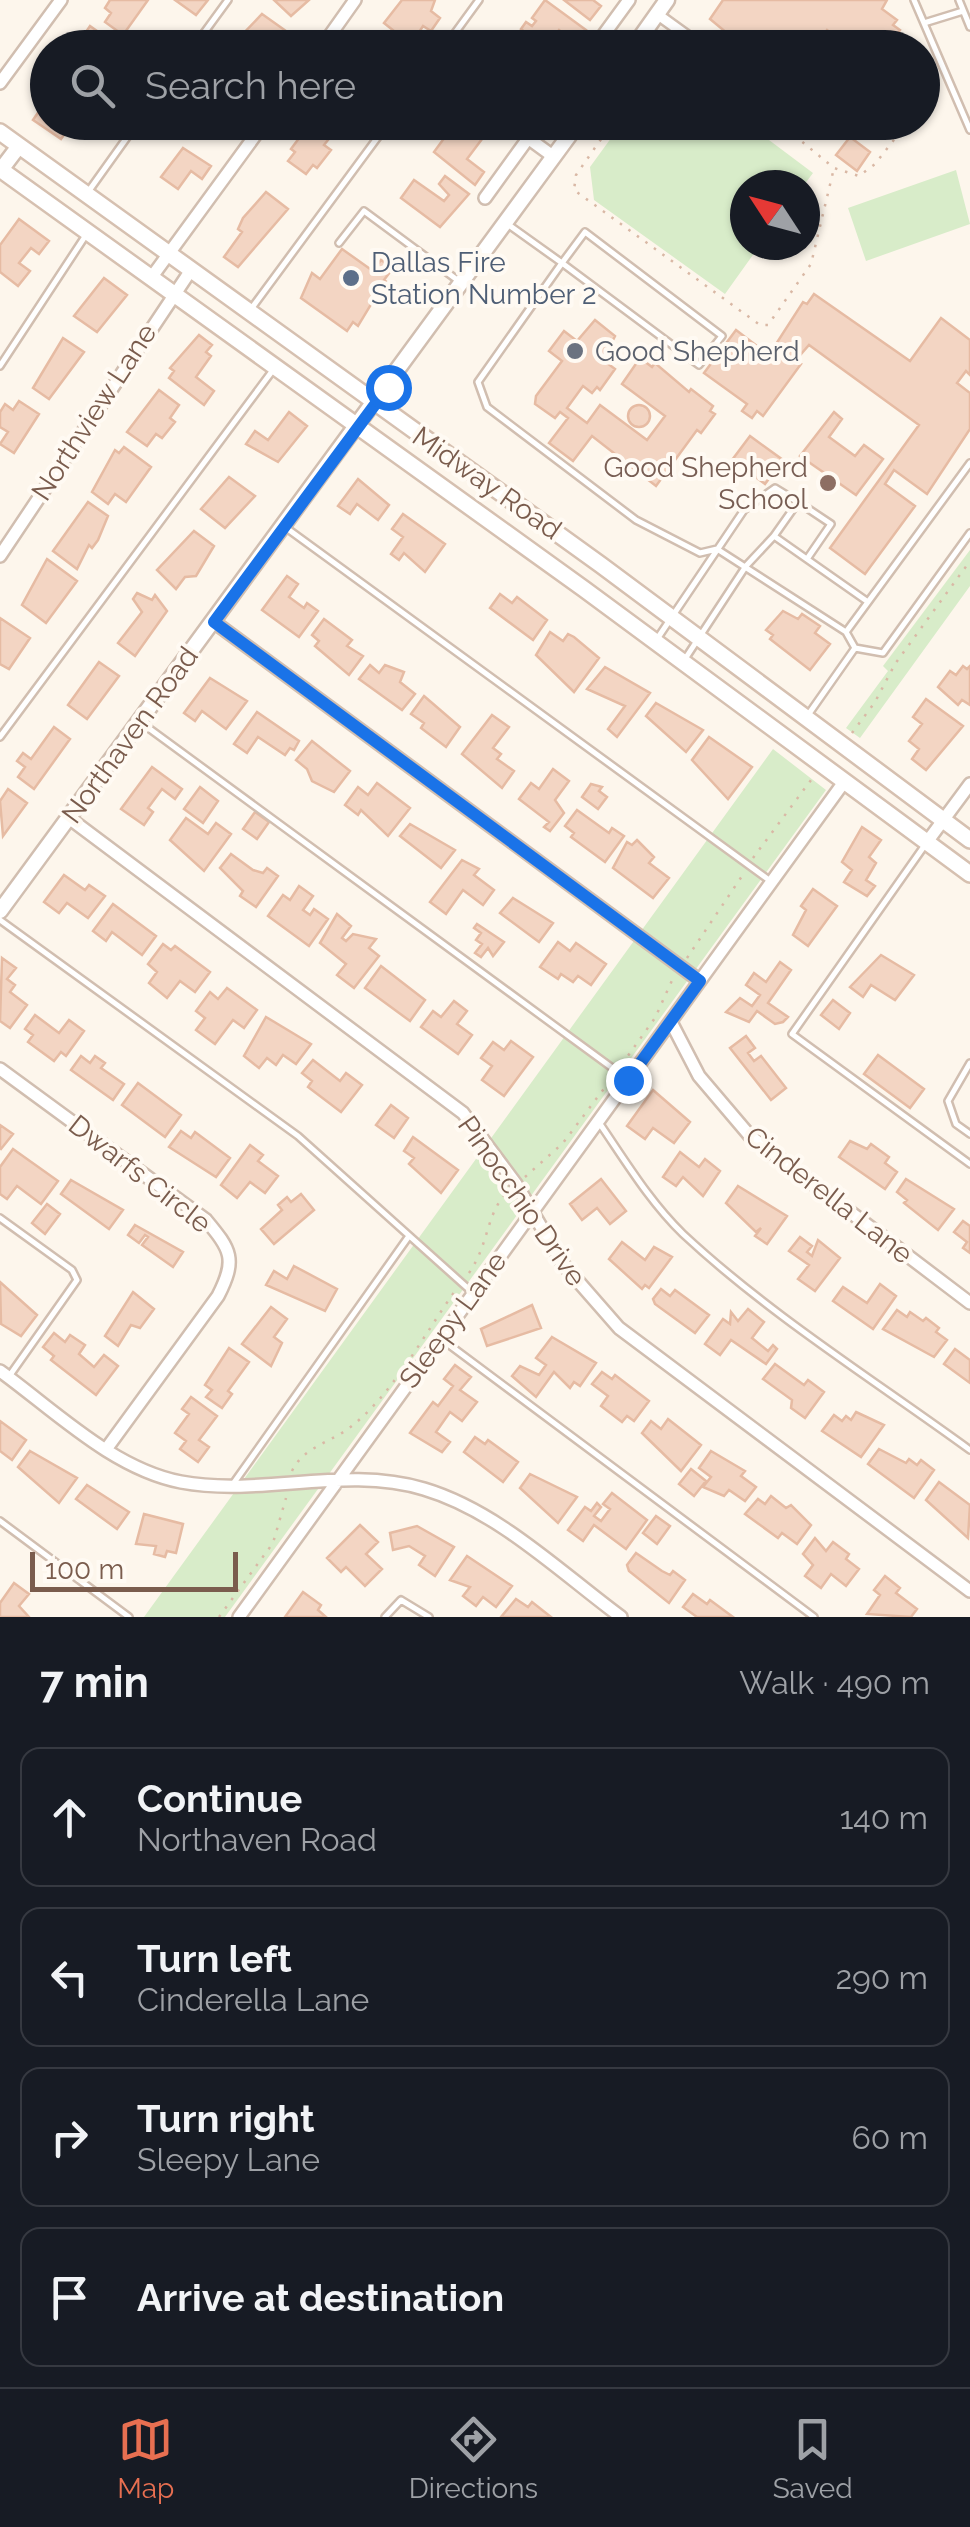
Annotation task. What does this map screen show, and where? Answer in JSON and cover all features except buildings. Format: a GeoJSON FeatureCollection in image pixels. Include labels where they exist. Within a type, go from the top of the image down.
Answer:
{"type":"FeatureCollection","features":[{"type":"Feature","properties":{"kind":"main road","name":"Midway Road"},"geometry":{"type":"LineString","coordinates":[[0,132],[700,638],[970,840]]}},
{"type":"Feature","properties":{"kind":"main road","name":"Midway Road"},"geometry":{"type":"LineString","coordinates":[[0,170],[656,641],[970,874]]}},
{"type":"Feature","properties":{"kind":"street"},"geometry":{"type":"LineString","coordinates":[[39,30],[61,0]]}},
{"type":"Feature","properties":{"kind":"street"},"geometry":{"type":"LineString","coordinates":[[334,30],[356,0]]}},
{"type":"Feature","properties":{"kind":"street"},"geometry":{"type":"LineString","coordinates":[[607,30],[629,0]]}},
{"type":"Feature","properties":{"kind":"street"},"geometry":{"type":"LineString","coordinates":[[646,30],[667,0]]}},
{"type":"Feature","properties":{"kind":"street"},"geometry":{"type":"LineString","coordinates":[[657,14],[679,30]]}},
{"type":"Feature","properties":{"kind":"street"},"geometry":{"type":"LineString","coordinates":[[0,83],[30,42]]}},
{"type":"Feature","properties":{"kind":"street"},"geometry":{"type":"LineString","coordinates":[[151,278],[253,140]]}},
{"type":"Feature","properties":{"kind":"street"},"geometry":{"type":"LineString","coordinates":[[484,198],[527,140]]}},
{"type":"Feature","properties":{"kind":"street"},"geometry":{"type":"LineString","coordinates":[[531,140],[554,157]]}},
{"type":"Feature","properties":{"kind":"street","name":"Northaven Road"},"geometry":{"type":"LineString","coordinates":[[0,912],[359,428],[566,140]]}},
{"type":"Feature","properties":{"kind":"street"},"geometry":{"type":"LineString","coordinates":[[0,170],[19,146]]}},
{"type":"Feature","properties":{"kind":"street","name":"Northview Lane"},"geometry":{"type":"LineString","coordinates":[[0,556],[191,270]]}},
{"type":"Feature","properties":{"kind":"street"},"geometry":{"type":"LineString","coordinates":[[214,622],[700,981]]}},
{"type":"Feature","properties":{"kind":"street","name":"Sleepy Lane"},"geometry":{"type":"LineString","coordinates":[[239,1617],[844,782]]}},
{"type":"Feature","properties":{"kind":"street"},"geometry":{"type":"LineString","coordinates":[[927,842],[970,784]]}},
{"type":"Feature","properties":{"kind":"street","name":"Pinocchio Drive"},"geometry":{"type":"LineString","coordinates":[[69,818],[462,1113],[491,1146],[530,1214],[584,1291],[619,1328],[970,1590]]}},
{"type":"Feature","properties":{"kind":"street","name":"Cinderella Lane"},"geometry":{"type":"LineString","coordinates":[[670,1022],[699,1076],[750,1136],[970,1303]]}},
{"type":"Feature","properties":{"kind":"street","name":"Dwarfs Circle"},"geometry":{"type":"LineString","coordinates":[[0,1069],[206,1220],[228,1247],[230,1273],[218,1296],[106,1448]]}},
{"type":"Feature","properties":{"kind":"street"},"geometry":{"type":"LineString","coordinates":[[4,1374],[106,1448],[141,1469],[182,1482],[338,1480],[421,1488],[458,1501],[621,1617]]}},
{"type":"Feature","properties":{"kind":"lane"},"geometry":{"type":"LineString","coordinates":[[207,30],[228,0]]}},
{"type":"Feature","properties":{"kind":"lane"},"geometry":{"type":"LineString","coordinates":[[458,30],[480,0]]}},
{"type":"Feature","properties":{"kind":"lane"},"geometry":{"type":"LineString","coordinates":[[914,0],[927,30]]}},
{"type":"Feature","properties":{"kind":"lane"},"geometry":{"type":"LineString","coordinates":[[959,0],[970,27]]}},
{"type":"Feature","properties":{"kind":"lane"},"geometry":{"type":"LineString","coordinates":[[924,22],[963,11]]}},
{"type":"Feature","properties":{"kind":"lane"},"geometry":{"type":"LineString","coordinates":[[940,60],[970,130]]}},
{"type":"Feature","properties":{"kind":"lane"},"geometry":{"type":"LineString","coordinates":[[86,194],[125,140]]}},
{"type":"Feature","properties":{"kind":"lane"},"geometry":{"type":"LineString","coordinates":[[248,312],[376,140]]}},
{"type":"Feature","properties":{"kind":"lane"},"geometry":{"type":"LineString","coordinates":[[339,243],[364,211],[463,284]]}},
{"type":"Feature","properties":{"kind":"lane"},"geometry":{"type":"LineString","coordinates":[[506,224],[562,263],[700,365],[722,336],[585,232],[562,263],[478,382],[487,407],[636,520],[700,553],[717,548],[846,632],[855,648]]}},
{"type":"Feature","properties":{"kind":"lane"},"geometry":{"type":"LineString","coordinates":[[0,366],[88,232]]}},
{"type":"Feature","properties":{"kind":"lane"},"geometry":{"type":"LineString","coordinates":[[0,737],[274,367]]}},
{"type":"Feature","properties":{"kind":"lane"},"geometry":{"type":"LineString","coordinates":[[846,632],[967,473],[970,463]]}},
{"type":"Feature","properties":{"kind":"lane"},"geometry":{"type":"LineString","coordinates":[[656,641],[744,510],[775,488],[831,524],[807,560]]}},
{"type":"Feature","properties":{"kind":"lane"},"geometry":{"type":"LineString","coordinates":[[683,661],[746,566],[798,502]]}},
{"type":"Feature","properties":{"kind":"lane"},"geometry":{"type":"LineString","coordinates":[[285,527],[772,882]]}},
{"type":"Feature","properties":{"kind":"lane"},"geometry":{"type":"LineString","coordinates":[[855,648],[883,652],[970,534]]}},
{"type":"Feature","properties":{"kind":"lane"},"geometry":{"type":"LineString","coordinates":[[774,536],[868,602]]}},
{"type":"Feature","properties":{"kind":"lane"},"geometry":{"type":"LineString","coordinates":[[806,718],[855,648]]}},
{"type":"Feature","properties":{"kind":"lane"},"geometry":{"type":"LineString","coordinates":[[141,722],[628,1080]]}},
{"type":"Feature","properties":{"kind":"lane"},"geometry":{"type":"LineString","coordinates":[[927,842],[792,1034],[970,1164]]}},
{"type":"Feature","properties":{"kind":"lane"},"geometry":{"type":"LineString","coordinates":[[0,920],[298,1136],[472,1293]]}},
{"type":"Feature","properties":{"kind":"lane"},"geometry":{"type":"LineString","coordinates":[[970,1064],[948,1102],[956,1124],[970,1134]]}},
{"type":"Feature","properties":{"kind":"lane"},"geometry":{"type":"LineString","coordinates":[[598,1122],[644,1190],[681,1232],[736,1278],[970,1450]]}},
{"type":"Feature","properties":{"kind":"lane"},"geometry":{"type":"LineString","coordinates":[[0,1218],[72,1270],[78,1280],[4,1374]]}},
{"type":"Feature","properties":{"kind":"lane"},"geometry":{"type":"LineString","coordinates":[[233,1484],[409,1236]]}},
{"type":"Feature","properties":{"kind":"lane"},"geometry":{"type":"LineString","coordinates":[[440,1338],[814,1617]]}},
{"type":"Feature","properties":{"kind":"lane"},"geometry":{"type":"LineString","coordinates":[[0,1521],[128,1617]]}},
{"type":"Feature","properties":{"kind":"lane"},"geometry":{"type":"LineString","coordinates":[[385,1617],[401,1600],[429,1617]]}},
{"type":"Feature","properties":{"kind":"path"},"geometry":{"type":"LineString","coordinates":[[600,140],[576,175],[574,190],[760,325],[768,325],[811,264],[834,168]]}},
{"type":"Feature","properties":{"kind":"path"},"geometry":{"type":"LineString","coordinates":[[800,140],[834,168],[854,175],[864,173],[892,140]]}},
{"type":"Feature","properties":{"kind":"path"},"geometry":{"type":"LineString","coordinates":[[850,736],[876,702],[895,664],[970,561]]}},
{"type":"Feature","properties":{"kind":"green space"},"geometry":{"type":"Polygon","coordinates":[[[610,140],[769,140],[809,170],[730,170],[730,260],[749,260],[725,294],[594,200],[590,167],[610,140]]]}},
{"type":"Feature","properties":{"kind":"green space"},"geometry":{"type":"Polygon","coordinates":[[[956,170],[970,224],[866,261],[848,208],[956,170]]]}},
{"type":"Feature","properties":{"kind":"green space"},"geometry":{"type":"Polygon","coordinates":[[[970,550],[970,586],[860,738],[846,728],[888,671],[883,666],[970,550]]]}},
{"type":"Feature","properties":{"kind":"green space"},"geometry":{"type":"Polygon","coordinates":[[[773,749],[826,790],[225,1617],[144,1617],[773,749]]]}},
{"type":"Feature","properties":{"kind":"place","name":"Dallas Fire Station Number 2"},"geometry":{"type":"Point","coordinates":[351,278]}},
{"type":"Feature","properties":{"kind":"place","name":"Good Shepherd"},"geometry":{"type":"Point","coordinates":[575,351]}},
{"type":"Feature","properties":{"kind":"place","name":"Good Shepherd School"},"geometry":{"type":"Point","coordinates":[828,483]}},
{"type":"Feature","properties":{"kind":"route"},"geometry":{"type":"LineString","coordinates":[[388,387],[214,622],[700,981],[628,1080]]}}]}
